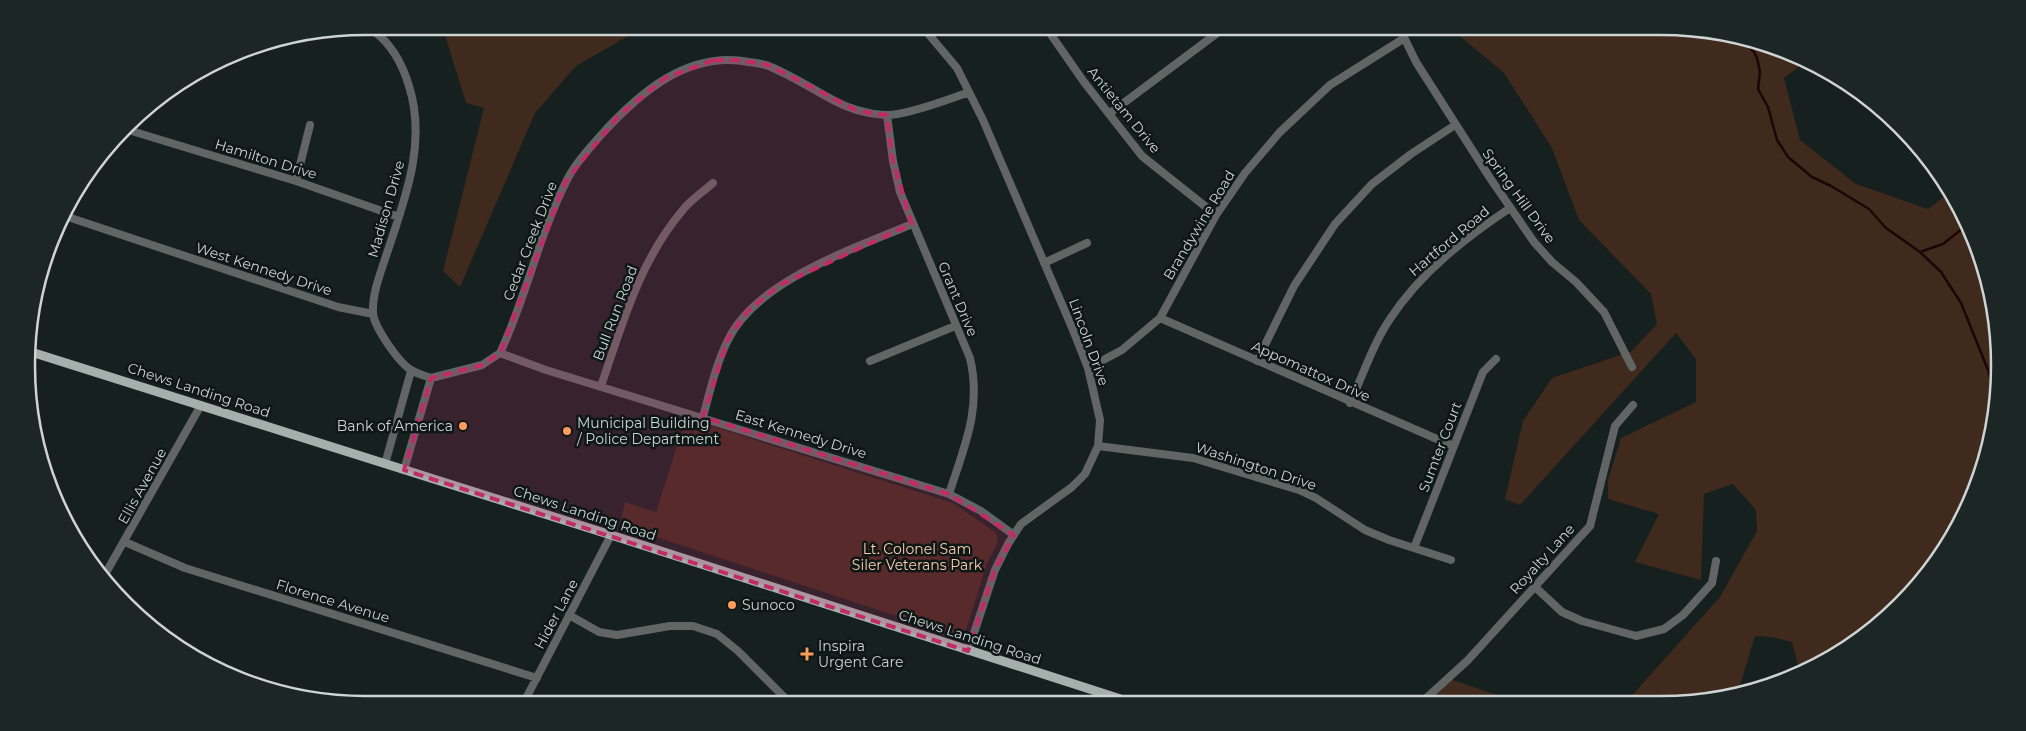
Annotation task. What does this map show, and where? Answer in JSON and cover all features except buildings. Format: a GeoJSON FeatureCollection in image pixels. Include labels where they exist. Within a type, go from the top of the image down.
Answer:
{"type":"FeatureCollection","features":[{"type":"Feature","properties":{"kind":"main road","name":"Chews Landing Road"},"geometry":{"type":"LineString","coordinates":[[36,353],[611,535],[1110,696]]}},
{"type":"Feature","properties":{"kind":"street","name":"Madison Drive"},"geometry":{"type":"LineString","coordinates":[[373,314],[376,286],[408,187],[416,146],[417,123],[413,98],[406,75],[396,56],[378,35]]}},
{"type":"Feature","properties":{"kind":"street","name":"Lincoln Drive"},"geometry":{"type":"LineString","coordinates":[[929,35],[957,68],[969,92],[1044,262],[1088,368],[1099,412],[1098,446],[1084,474],[1072,487],[1022,524],[1014,535],[995,570],[968,651]]}},
{"type":"Feature","properties":{"kind":"street","name":"Antietam Drive"},"geometry":{"type":"LineString","coordinates":[[1052,35],[1142,156],[1216,215]]}},
{"type":"Feature","properties":{"kind":"street"},"geometry":{"type":"LineString","coordinates":[[1109,114],[1215,35]]}},
{"type":"Feature","properties":{"kind":"street","name":"Spring Hill Drive"},"geometry":{"type":"LineString","coordinates":[[1402,35],[1455,125],[1510,208],[1534,242],[1552,262],[1576,282],[1604,312],[1632,366]]}},
{"type":"Feature","properties":{"kind":"street","name":"Brandywine Road"},"geometry":{"type":"LineString","coordinates":[[1088,368],[1122,350],[1160,318],[1216,215],[1250,166],[1280,132],[1330,85],[1403,39]]}},
{"type":"Feature","properties":{"kind":"street","name":"Cedar Creek Drive"},"geometry":{"type":"LineString","coordinates":[[500,353],[512,329],[544,235],[566,182],[586,152],[618,116],[664,78],[690,66],[714,60],[739,60],[769,65],[832,100],[858,111],[887,115],[950,99],[969,92]]}},
{"type":"Feature","properties":{"kind":"street","name":"Grant Drive"},"geometry":{"type":"LineString","coordinates":[[887,115],[893,160],[900,192],[970,358],[974,378],[972,423],[949,494]]}},
{"type":"Feature","properties":{"kind":"street"},"geometry":{"type":"LineString","coordinates":[[296,181],[310,125]]}},
{"type":"Feature","properties":{"kind":"street"},"geometry":{"type":"LineString","coordinates":[[1257,361],[1294,286],[1335,224],[1372,184],[1411,154],[1455,125]]}},
{"type":"Feature","properties":{"kind":"street","name":"Hamilton Drive"},"geometry":{"type":"LineString","coordinates":[[133,131],[296,181],[399,217]]}},
{"type":"Feature","properties":{"kind":"street","name":"Bull Run Road"},"geometry":{"type":"LineString","coordinates":[[601,386],[633,293],[654,250],[682,210],[713,183]]}},
{"type":"Feature","properties":{"kind":"street","name":"Hartford Road"},"geometry":{"type":"LineString","coordinates":[[1350,403],[1388,321],[1409,292],[1440,261],[1480,228],[1510,208]]}},
{"type":"Feature","properties":{"kind":"street","name":"West Kennedy Drive"},"geometry":{"type":"LineString","coordinates":[[70,218],[338,307],[373,314]]}},
{"type":"Feature","properties":{"kind":"street"},"geometry":{"type":"LineString","coordinates":[[703,417],[728,339],[748,311],[780,285],[829,259],[912,224]]}},
{"type":"Feature","properties":{"kind":"street"},"geometry":{"type":"LineString","coordinates":[[1044,262],[1087,243]]}},
{"type":"Feature","properties":{"kind":"street"},"geometry":{"type":"LineString","coordinates":[[373,314],[381,336],[411,371],[431,378],[482,365],[500,353]]}},
{"type":"Feature","properties":{"kind":"street","name":"Appomattox Drive"},"geometry":{"type":"LineString","coordinates":[[1160,318],[1350,403],[1453,446]]}},
{"type":"Feature","properties":{"kind":"street"},"geometry":{"type":"LineString","coordinates":[[870,361],[955,326]]}},
{"type":"Feature","properties":{"kind":"street","name":"East Kennedy Drive"},"geometry":{"type":"LineString","coordinates":[[500,353],[546,370],[949,494],[981,511],[1014,535]]}},
{"type":"Feature","properties":{"kind":"street","name":"Sumter Court"},"geometry":{"type":"LineString","coordinates":[[1414,548],[1483,372],[1496,359]]}},
{"type":"Feature","properties":{"kind":"street"},"geometry":{"type":"LineString","coordinates":[[385,464],[411,371]]}},
{"type":"Feature","properties":{"kind":"street"},"geometry":{"type":"LineString","coordinates":[[404,470],[431,378]]}},
{"type":"Feature","properties":{"kind":"street","name":"Ellis Avenue"},"geometry":{"type":"LineString","coordinates":[[107,572],[201,405]]}},
{"type":"Feature","properties":{"kind":"street","name":"Royalty Lane"},"geometry":{"type":"LineString","coordinates":[[1429,696],[1468,660],[1590,526],[1615,426],[1633,405]]}},
{"type":"Feature","properties":{"kind":"street","name":"Washington Drive"},"geometry":{"type":"LineString","coordinates":[[1098,446],[1193,458],[1299,490],[1316,498],[1365,530],[1452,560]]}},
{"type":"Feature","properties":{"kind":"street","name":"Hider Lane"},"geometry":{"type":"LineString","coordinates":[[527,696],[611,535]]}},
{"type":"Feature","properties":{"kind":"street","name":"Florence Avenue"},"geometry":{"type":"LineString","coordinates":[[125,542],[185,568],[537,678]]}},
{"type":"Feature","properties":{"kind":"street"},"geometry":{"type":"LineString","coordinates":[[1534,586],[1562,612],[1582,621],[1636,636],[1664,629],[1683,614],[1712,582],[1716,561]]}},
{"type":"Feature","properties":{"kind":"street"},"geometry":{"type":"LineString","coordinates":[[569,615],[599,632],[616,635],[670,626],[693,626],[716,634],[738,651],[783,696]]}},
{"type":"Feature","properties":{"kind":"highlighted area"},"geometry":{"type":"Polygon","coordinates":[[[714,60],[739,60],[769,65],[858,111],[887,115],[893,161],[912,224],[780,285],[748,311],[728,339],[703,417],[949,494],[1014,535],[995,570],[968,651],[404,470],[431,378],[482,365],[500,353],[565,182],[618,116],[665,78],[714,60]]]}},
{"type":"Feature","properties":{"kind":"green space"},"geometry":{"type":"Polygon","coordinates":[[[445,35],[630,35],[576,66],[535,113],[460,287],[443,271],[484,108],[466,103],[445,35]]]}},
{"type":"Feature","properties":{"kind":"green space"},"geometry":{"type":"Polygon","coordinates":[[[1459,35],[1660,35],[1704,38],[1746,46],[1800,66],[1784,78],[1800,140],[1856,184],[1928,209],[1944,196],[1947,200],[1966,239],[1973,259],[1985,301],[1988,322],[1991,366],[1990,387],[1985,430],[1980,451],[1957,512],[1923,567],[1878,614],[1862,628],[1826,652],[1798,666],[1792,642],[1772,637],[1755,636],[1740,687],[1682,695],[1631,696],[1720,597],[1757,531],[1756,510],[1733,484],[1704,494],[1701,580],[1635,562],[1659,514],[1608,499],[1608,480],[1621,438],[1696,402],[1696,359],[1676,333],[1520,505],[1505,499],[1523,421],[1552,378],[1632,351],[1657,324],[1651,294],[1579,220],[1552,148],[1504,73],[1459,35]]]}},
{"type":"Feature","properties":{"kind":"green space","name":"Lt. Colonel Sam Siler Veterans Park"},"geometry":{"type":"Polygon","coordinates":[[[686,418],[953,503],[996,533],[998,542],[987,563],[966,630],[951,634],[629,528],[621,521],[625,502],[656,512],[686,418]]]}},
{"type":"Feature","properties":{"kind":"green space"},"geometry":{"type":"Polygon","coordinates":[[[1450,679],[1500,696],[1433,696],[1450,679]]]}},
{"type":"Feature","properties":{"kind":"waterway"},"geometry":{"type":"LineString","coordinates":[[1749,47],[1757,58],[1760,72],[1758,89],[1768,107],[1777,140],[1788,157],[1812,177],[1869,209],[1886,228],[1920,252],[1941,272],[1961,303],[1990,378]]}},
{"type":"Feature","properties":{"kind":"waterway"},"geometry":{"type":"LineString","coordinates":[[1920,252],[1943,244],[1962,229]]}},
{"type":"Feature","properties":{"kind":"place","name":"Bank of America"},"geometry":{"type":"Point","coordinates":[463,426]}},
{"type":"Feature","properties":{"kind":"place","name":"Municipal Building / Police Department"},"geometry":{"type":"Point","coordinates":[567,431]}},
{"type":"Feature","properties":{"kind":"place","name":"Sunoco"},"geometry":{"type":"Point","coordinates":[732,605]}},
{"type":"Feature","properties":{"kind":"place","name":"Inspira Urgent Care"},"geometry":{"type":"Point","coordinates":[807,654]}}]}
